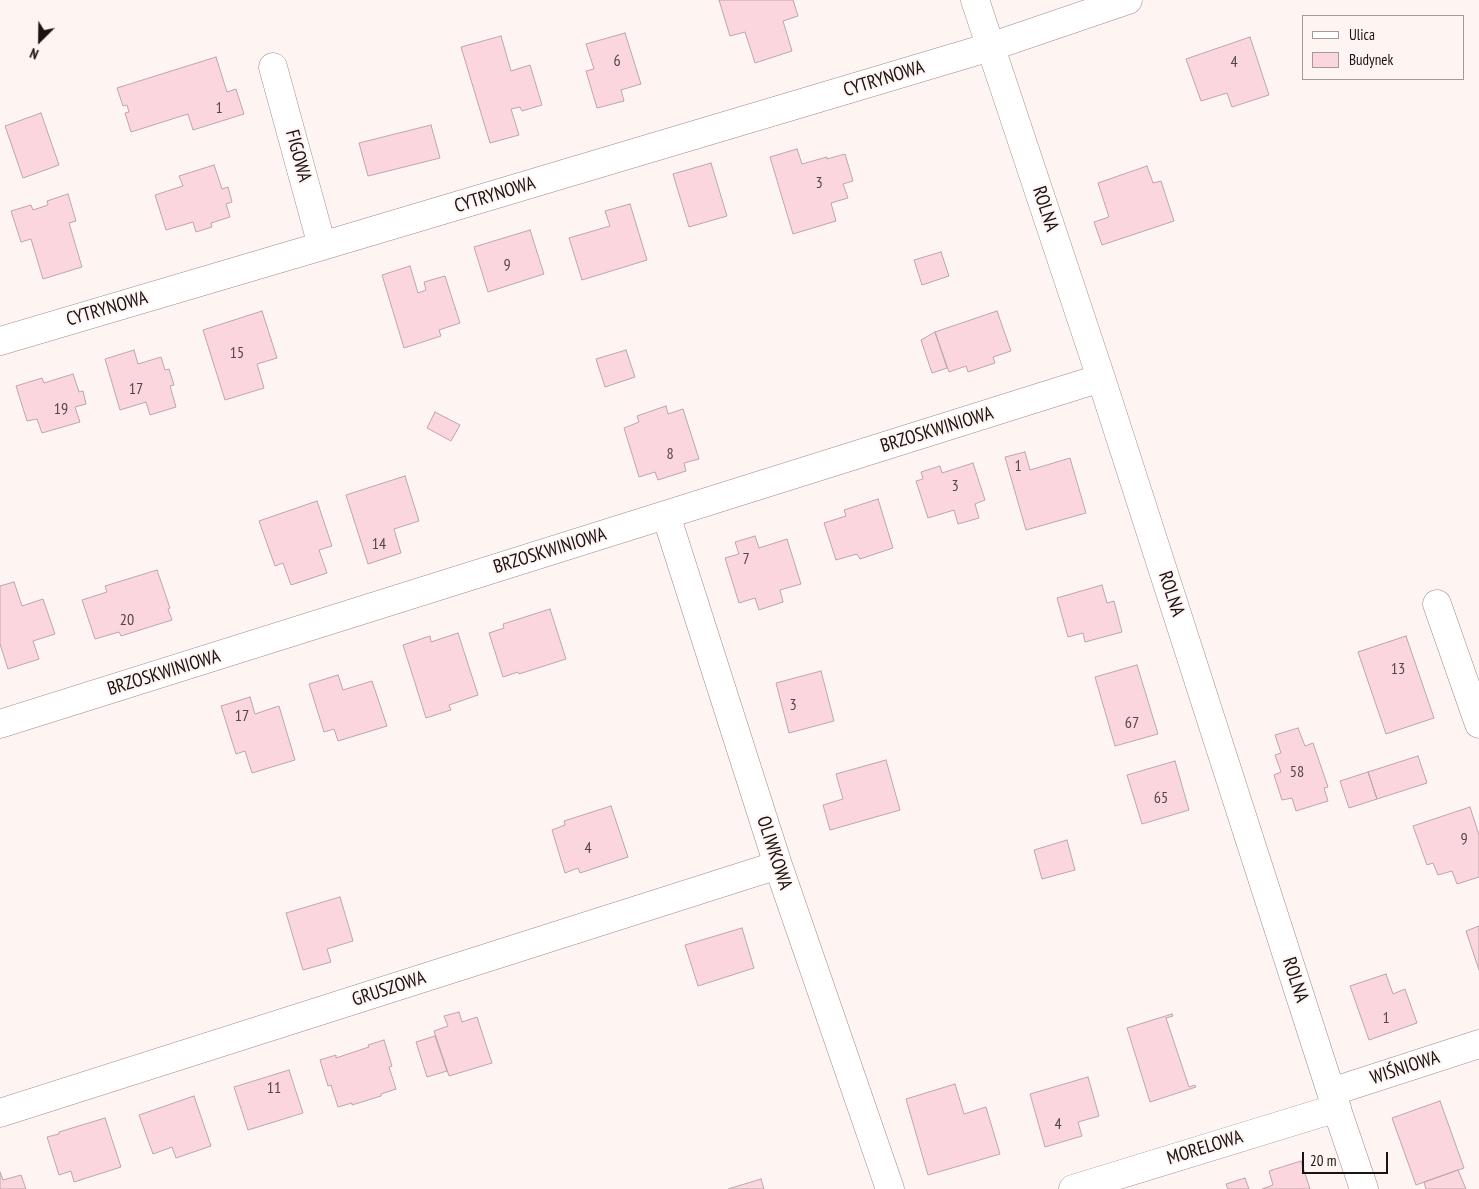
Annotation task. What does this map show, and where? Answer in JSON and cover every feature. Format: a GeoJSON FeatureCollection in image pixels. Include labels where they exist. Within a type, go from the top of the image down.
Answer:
{"type":"FeatureCollection","features":[{"type":"Feature","properties":{"kind":"street","name":"ROLNA"},"geometry":{"type":"LineString","coordinates":[[975,0],[1101,378],[1364,1189]]}},
{"type":"Feature","properties":{"kind":"street","name":"CYTRYNOWA"},"geometry":{"type":"LineString","coordinates":[[1,338],[322,246],[990,47],[1128,0]]}},
{"type":"Feature","properties":{"kind":"street","name":"FIGOWA"},"geometry":{"type":"LineString","coordinates":[[273,67],[322,246]]}},
{"type":"Feature","properties":{"kind":"street","name":"BRZOSKWINIOWA"},"geometry":{"type":"LineString","coordinates":[[0,724],[1101,378]]}},
{"type":"Feature","properties":{"kind":"street","name":"OLIWKOWA"},"geometry":{"type":"LineString","coordinates":[[666,515],[778,865],[890,1189]]}},
{"type":"Feature","properties":{"kind":"street"},"geometry":{"type":"LineString","coordinates":[[1438,604],[1479,724]]}},
{"type":"Feature","properties":{"kind":"street","name":"GRUSZOWA"},"geometry":{"type":"LineString","coordinates":[[0,1113],[778,865]]}},
{"type":"Feature","properties":{"kind":"street","name":"WIŚNIOWA"},"geometry":{"type":"LineString","coordinates":[[1334,1100],[1479,1044]]}},
{"type":"Feature","properties":{"kind":"street","name":"MORELOWA"},"geometry":{"type":"LineString","coordinates":[[1073,1189],[1334,1100]]}},
{"type":"Feature","properties":{"kind":"building"},"geometry":{"type":"Polygon","coordinates":[[[719,0],[793,0],[798,16],[783,21],[792,51],[755,63],[745,32],[730,36],[719,0]]]}},
{"type":"Feature","properties":{"kind":"building"},"geometry":{"type":"Polygon","coordinates":[[[625,33],[641,84],[621,90],[624,101],[597,108],[586,71],[594,69],[586,44],[625,33]]]}},
{"type":"Feature","properties":{"kind":"building"},"geometry":{"type":"Polygon","coordinates":[[[501,36],[511,71],[530,65],[542,105],[522,111],[520,107],[511,109],[519,135],[490,143],[461,47],[501,36]]]}},
{"type":"Feature","properties":{"kind":"building"},"geometry":{"type":"Polygon","coordinates":[[[1250,37],[1269,95],[1232,107],[1227,93],[1201,101],[1186,59],[1250,37]]]}},
{"type":"Feature","properties":{"kind":"building"},"geometry":{"type":"Polygon","coordinates":[[[216,57],[227,92],[236,89],[244,114],[193,130],[188,114],[131,132],[125,113],[129,112],[127,105],[123,106],[117,88],[216,57]]]}},
{"type":"Feature","properties":{"kind":"building"},"geometry":{"type":"Polygon","coordinates":[[[41,113],[59,165],[23,178],[5,126],[41,113]]]}},
{"type":"Feature","properties":{"kind":"building"},"geometry":{"type":"Polygon","coordinates":[[[431,125],[440,158],[368,176],[359,143],[431,125]]]}},
{"type":"Feature","properties":{"kind":"building"},"geometry":{"type":"Polygon","coordinates":[[[797,149],[802,164],[845,154],[853,181],[843,184],[848,198],[831,203],[836,221],[793,234],[770,157],[797,149]]]}},
{"type":"Feature","properties":{"kind":"building"},"geometry":{"type":"Polygon","coordinates":[[[711,163],[727,216],[689,227],[673,174],[711,163]]]}},
{"type":"Feature","properties":{"kind":"building"},"geometry":{"type":"Polygon","coordinates":[[[214,165],[222,189],[228,187],[232,202],[226,204],[230,217],[211,223],[212,227],[196,232],[193,222],[166,230],[155,195],[183,186],[179,176],[214,165]]]}},
{"type":"Feature","properties":{"kind":"building"},"geometry":{"type":"Polygon","coordinates":[[[1147,166],[1153,183],[1161,181],[1174,221],[1102,245],[1094,222],[1109,217],[1098,183],[1147,166]]]}},
{"type":"Feature","properties":{"kind":"building"},"geometry":{"type":"Polygon","coordinates":[[[68,194],[76,221],[69,223],[82,267],[43,279],[31,239],[21,242],[11,211],[31,205],[33,210],[48,205],[47,201],[68,194]]]}},
{"type":"Feature","properties":{"kind":"building"},"geometry":{"type":"Polygon","coordinates":[[[630,204],[647,260],[582,280],[569,238],[610,226],[605,211],[630,204]]]}},
{"type":"Feature","properties":{"kind":"building"},"geometry":{"type":"Polygon","coordinates":[[[530,230],[544,274],[488,292],[474,247],[530,230]]]}},
{"type":"Feature","properties":{"kind":"building"},"geometry":{"type":"Polygon","coordinates":[[[941,252],[949,276],[922,285],[914,260],[941,252]]]}},
{"type":"Feature","properties":{"kind":"building"},"geometry":{"type":"Polygon","coordinates":[[[410,266],[418,293],[426,290],[424,282],[445,276],[460,323],[439,330],[441,336],[404,348],[382,275],[410,266]]]}},
{"type":"Feature","properties":{"kind":"building"},"geometry":{"type":"Polygon","coordinates":[[[262,311],[277,358],[257,364],[264,388],[225,400],[203,330],[262,311]]]}},
{"type":"Feature","properties":{"kind":"building"},"geometry":{"type":"Polygon","coordinates":[[[997,311],[1011,351],[993,357],[995,363],[968,372],[966,366],[949,372],[935,332],[997,311]]]}},
{"type":"Feature","properties":{"kind":"building"},"geometry":{"type":"Polygon","coordinates":[[[935,332],[947,368],[932,373],[921,340],[935,332]]]}},
{"type":"Feature","properties":{"kind":"building"},"geometry":{"type":"Polygon","coordinates":[[[134,350],[138,364],[161,357],[165,370],[169,369],[174,385],[170,386],[176,407],[150,415],[146,402],[120,410],[105,359],[134,350]]]}},
{"type":"Feature","properties":{"kind":"building"},"geometry":{"type":"Polygon","coordinates":[[[626,350],[635,377],[605,387],[596,359],[626,350]]]}},
{"type":"Feature","properties":{"kind":"building"},"geometry":{"type":"Polygon","coordinates":[[[73,374],[79,392],[83,391],[86,404],[75,407],[80,422],[42,433],[37,419],[27,421],[16,386],[42,378],[44,383],[73,374]]]}},
{"type":"Feature","properties":{"kind":"building"},"geometry":{"type":"Polygon","coordinates":[[[666,406],[668,414],[683,409],[699,459],[684,463],[686,471],[658,480],[655,472],[639,477],[624,428],[639,422],[637,416],[666,406]]]}},
{"type":"Feature","properties":{"kind":"building"},"geometry":{"type":"Polygon","coordinates":[[[435,412],[460,425],[451,441],[427,428],[435,412]]]}},
{"type":"Feature","properties":{"kind":"building"},"geometry":{"type":"Polygon","coordinates":[[[1025,452],[1030,470],[1070,458],[1086,513],[1026,530],[1005,457],[1025,452]]]}},
{"type":"Feature","properties":{"kind":"building"},"geometry":{"type":"Polygon","coordinates":[[[973,463],[985,500],[975,504],[979,518],[958,524],[954,510],[928,518],[916,481],[923,479],[921,472],[940,466],[942,473],[973,463]]]}},
{"type":"Feature","properties":{"kind":"building"},"geometry":{"type":"Polygon","coordinates":[[[405,476],[419,521],[394,529],[401,553],[368,564],[346,495],[405,476]]]}},
{"type":"Feature","properties":{"kind":"building"},"geometry":{"type":"Polygon","coordinates":[[[878,499],[893,548],[860,559],[857,554],[836,560],[824,523],[846,516],[844,510],[878,499]]]}},
{"type":"Feature","properties":{"kind":"building"},"geometry":{"type":"Polygon","coordinates":[[[317,501],[332,546],[319,550],[327,573],[291,585],[283,563],[275,566],[259,521],[317,501]]]}},
{"type":"Feature","properties":{"kind":"building"},"geometry":{"type":"Polygon","coordinates":[[[755,536],[759,548],[787,539],[801,584],[780,590],[783,602],[759,610],[755,598],[739,603],[725,558],[739,554],[735,542],[755,536]]]}},
{"type":"Feature","properties":{"kind":"building"},"geometry":{"type":"Polygon","coordinates":[[[157,570],[170,608],[168,609],[172,620],[121,636],[119,632],[95,639],[82,600],[107,592],[105,586],[157,570]]]}},
{"type":"Feature","properties":{"kind":"building"},"geometry":{"type":"Polygon","coordinates":[[[14,582],[22,606],[43,599],[55,634],[33,641],[39,659],[8,669],[0,644],[0,586],[14,582]]]}},
{"type":"Feature","properties":{"kind":"building"},"geometry":{"type":"Polygon","coordinates":[[[1102,585],[1107,603],[1114,601],[1122,632],[1085,642],[1083,633],[1068,637],[1057,598],[1102,585]]]}},
{"type":"Feature","properties":{"kind":"building"},"geometry":{"type":"Polygon","coordinates":[[[550,609],[566,659],[519,674],[518,672],[503,677],[489,633],[504,628],[503,624],[550,609]]]}},
{"type":"Feature","properties":{"kind":"building"},"geometry":{"type":"Polygon","coordinates":[[[458,633],[478,695],[449,705],[451,710],[426,718],[403,645],[430,636],[431,642],[458,633]]]}},
{"type":"Feature","properties":{"kind":"building"},"geometry":{"type":"Polygon","coordinates":[[[1406,636],[1434,718],[1386,734],[1358,652],[1406,636]]]}},
{"type":"Feature","properties":{"kind":"building"},"geometry":{"type":"Polygon","coordinates":[[[1137,665],[1158,734],[1115,746],[1095,677],[1137,665]]]}},
{"type":"Feature","properties":{"kind":"building"},"geometry":{"type":"Polygon","coordinates":[[[821,671],[834,721],[789,733],[776,683],[821,671]]]}},
{"type":"Feature","properties":{"kind":"building"},"geometry":{"type":"Polygon","coordinates":[[[338,675],[343,690],[372,681],[387,726],[338,741],[334,729],[324,732],[309,684],[338,675]]]}},
{"type":"Feature","properties":{"kind":"building"},"geometry":{"type":"Polygon","coordinates":[[[250,697],[255,714],[279,706],[295,760],[252,773],[245,751],[236,754],[221,706],[250,697]]]}},
{"type":"Feature","properties":{"kind":"building"},"geometry":{"type":"Polygon","coordinates":[[[1298,728],[1305,746],[1313,743],[1328,787],[1324,788],[1328,801],[1296,811],[1292,798],[1282,800],[1274,775],[1281,772],[1275,755],[1281,753],[1275,735],[1298,728]]]}},
{"type":"Feature","properties":{"kind":"building"},"geometry":{"type":"Polygon","coordinates":[[[1418,756],[1427,783],[1377,799],[1368,772],[1418,756]]]}},
{"type":"Feature","properties":{"kind":"building"},"geometry":{"type":"Polygon","coordinates":[[[886,760],[900,810],[830,830],[823,805],[843,799],[836,774],[886,760]]]}},
{"type":"Feature","properties":{"kind":"building"},"geometry":{"type":"Polygon","coordinates":[[[1175,761],[1189,810],[1142,824],[1127,775],[1175,761]]]}},
{"type":"Feature","properties":{"kind":"building"},"geometry":{"type":"Polygon","coordinates":[[[1368,772],[1377,799],[1349,808],[1340,781],[1368,772]]]}},
{"type":"Feature","properties":{"kind":"building"},"geometry":{"type":"Polygon","coordinates":[[[611,806],[628,857],[580,873],[578,868],[565,873],[552,830],[565,825],[564,821],[611,806]]]}},
{"type":"Feature","properties":{"kind":"building"},"geometry":{"type":"Polygon","coordinates":[[[1470,807],[1479,835],[1479,877],[1457,884],[1452,871],[1438,875],[1433,863],[1427,865],[1413,826],[1470,807]]]}},
{"type":"Feature","properties":{"kind":"building"},"geometry":{"type":"Polygon","coordinates":[[[1067,840],[1075,870],[1042,879],[1034,850],[1067,840]]]}},
{"type":"Feature","properties":{"kind":"building"},"geometry":{"type":"Polygon","coordinates":[[[340,897],[353,941],[327,949],[331,962],[303,970],[286,913],[340,897]]]}},
{"type":"Feature","properties":{"kind":"building"},"geometry":{"type":"Polygon","coordinates":[[[1479,926],[1479,970],[1466,931],[1479,926]]]}},
{"type":"Feature","properties":{"kind":"building"},"geometry":{"type":"Polygon","coordinates":[[[742,928],[754,968],[698,986],[685,945],[742,928]]]}},
{"type":"Feature","properties":{"kind":"building"},"geometry":{"type":"Polygon","coordinates":[[[1386,974],[1393,994],[1405,989],[1417,1023],[1369,1040],[1350,986],[1386,974]]]}},
{"type":"Feature","properties":{"kind":"building"},"geometry":{"type":"Polygon","coordinates":[[[459,1012],[462,1022],[477,1017],[492,1063],[449,1076],[434,1031],[448,1026],[444,1016],[459,1012]]]}},
{"type":"Feature","properties":{"kind":"building"},"geometry":{"type":"Polygon","coordinates":[[[1172,1014],[1173,1016],[1166,1018],[1189,1087],[1195,1085],[1196,1087],[1150,1102],[1127,1028],[1172,1014]]]}},
{"type":"Feature","properties":{"kind":"building"},"geometry":{"type":"Polygon","coordinates":[[[435,1036],[447,1071],[427,1077],[416,1042],[435,1036]]]}},
{"type":"Feature","properties":{"kind":"building"},"geometry":{"type":"Polygon","coordinates":[[[384,1040],[392,1066],[389,1067],[396,1089],[352,1105],[352,1103],[338,1107],[331,1085],[328,1086],[320,1060],[336,1055],[336,1058],[384,1040]]]}},
{"type":"Feature","properties":{"kind":"building"},"geometry":{"type":"Polygon","coordinates":[[[289,1070],[303,1113],[248,1130],[234,1087],[289,1070]]]}},
{"type":"Feature","properties":{"kind":"building"},"geometry":{"type":"Polygon","coordinates":[[[1088,1077],[1099,1116],[1078,1122],[1082,1136],[1045,1147],[1030,1094],[1088,1077]]]}},
{"type":"Feature","properties":{"kind":"building"},"geometry":{"type":"Polygon","coordinates":[[[955,1084],[964,1114],[986,1107],[1000,1154],[928,1175],[906,1099],[955,1084]]]}},
{"type":"Feature","properties":{"kind":"building"},"geometry":{"type":"Polygon","coordinates":[[[194,1096],[211,1146],[176,1158],[172,1147],[153,1154],[139,1115],[194,1096]]]}},
{"type":"Feature","properties":{"kind":"building"},"geometry":{"type":"Polygon","coordinates":[[[1440,1101],[1464,1168],[1416,1185],[1392,1118],[1440,1101]]]}},
{"type":"Feature","properties":{"kind":"building"},"geometry":{"type":"Polygon","coordinates":[[[105,1118],[121,1167],[74,1182],[71,1171],[59,1175],[47,1137],[105,1118]]]}},
{"type":"Feature","properties":{"kind":"building"},"geometry":{"type":"Polygon","coordinates":[[[1301,1161],[1310,1189],[1262,1189],[1273,1185],[1269,1171],[1301,1161]]]}},
{"type":"Feature","properties":{"kind":"building"},"geometry":{"type":"Polygon","coordinates":[[[1458,1170],[1466,1189],[1426,1189],[1424,1182],[1458,1170]]]}},
{"type":"Feature","properties":{"kind":"building"},"geometry":{"type":"Polygon","coordinates":[[[0,1172],[3,1180],[21,1175],[26,1189],[0,1189],[0,1172]]]}},
{"type":"Feature","properties":{"kind":"building"},"geometry":{"type":"Polygon","coordinates":[[[1245,1178],[1249,1189],[1228,1189],[1226,1184],[1245,1178]]]}},
{"type":"Feature","properties":{"kind":"building"},"geometry":{"type":"Polygon","coordinates":[[[761,1179],[764,1189],[728,1189],[761,1179]]]}}]}
